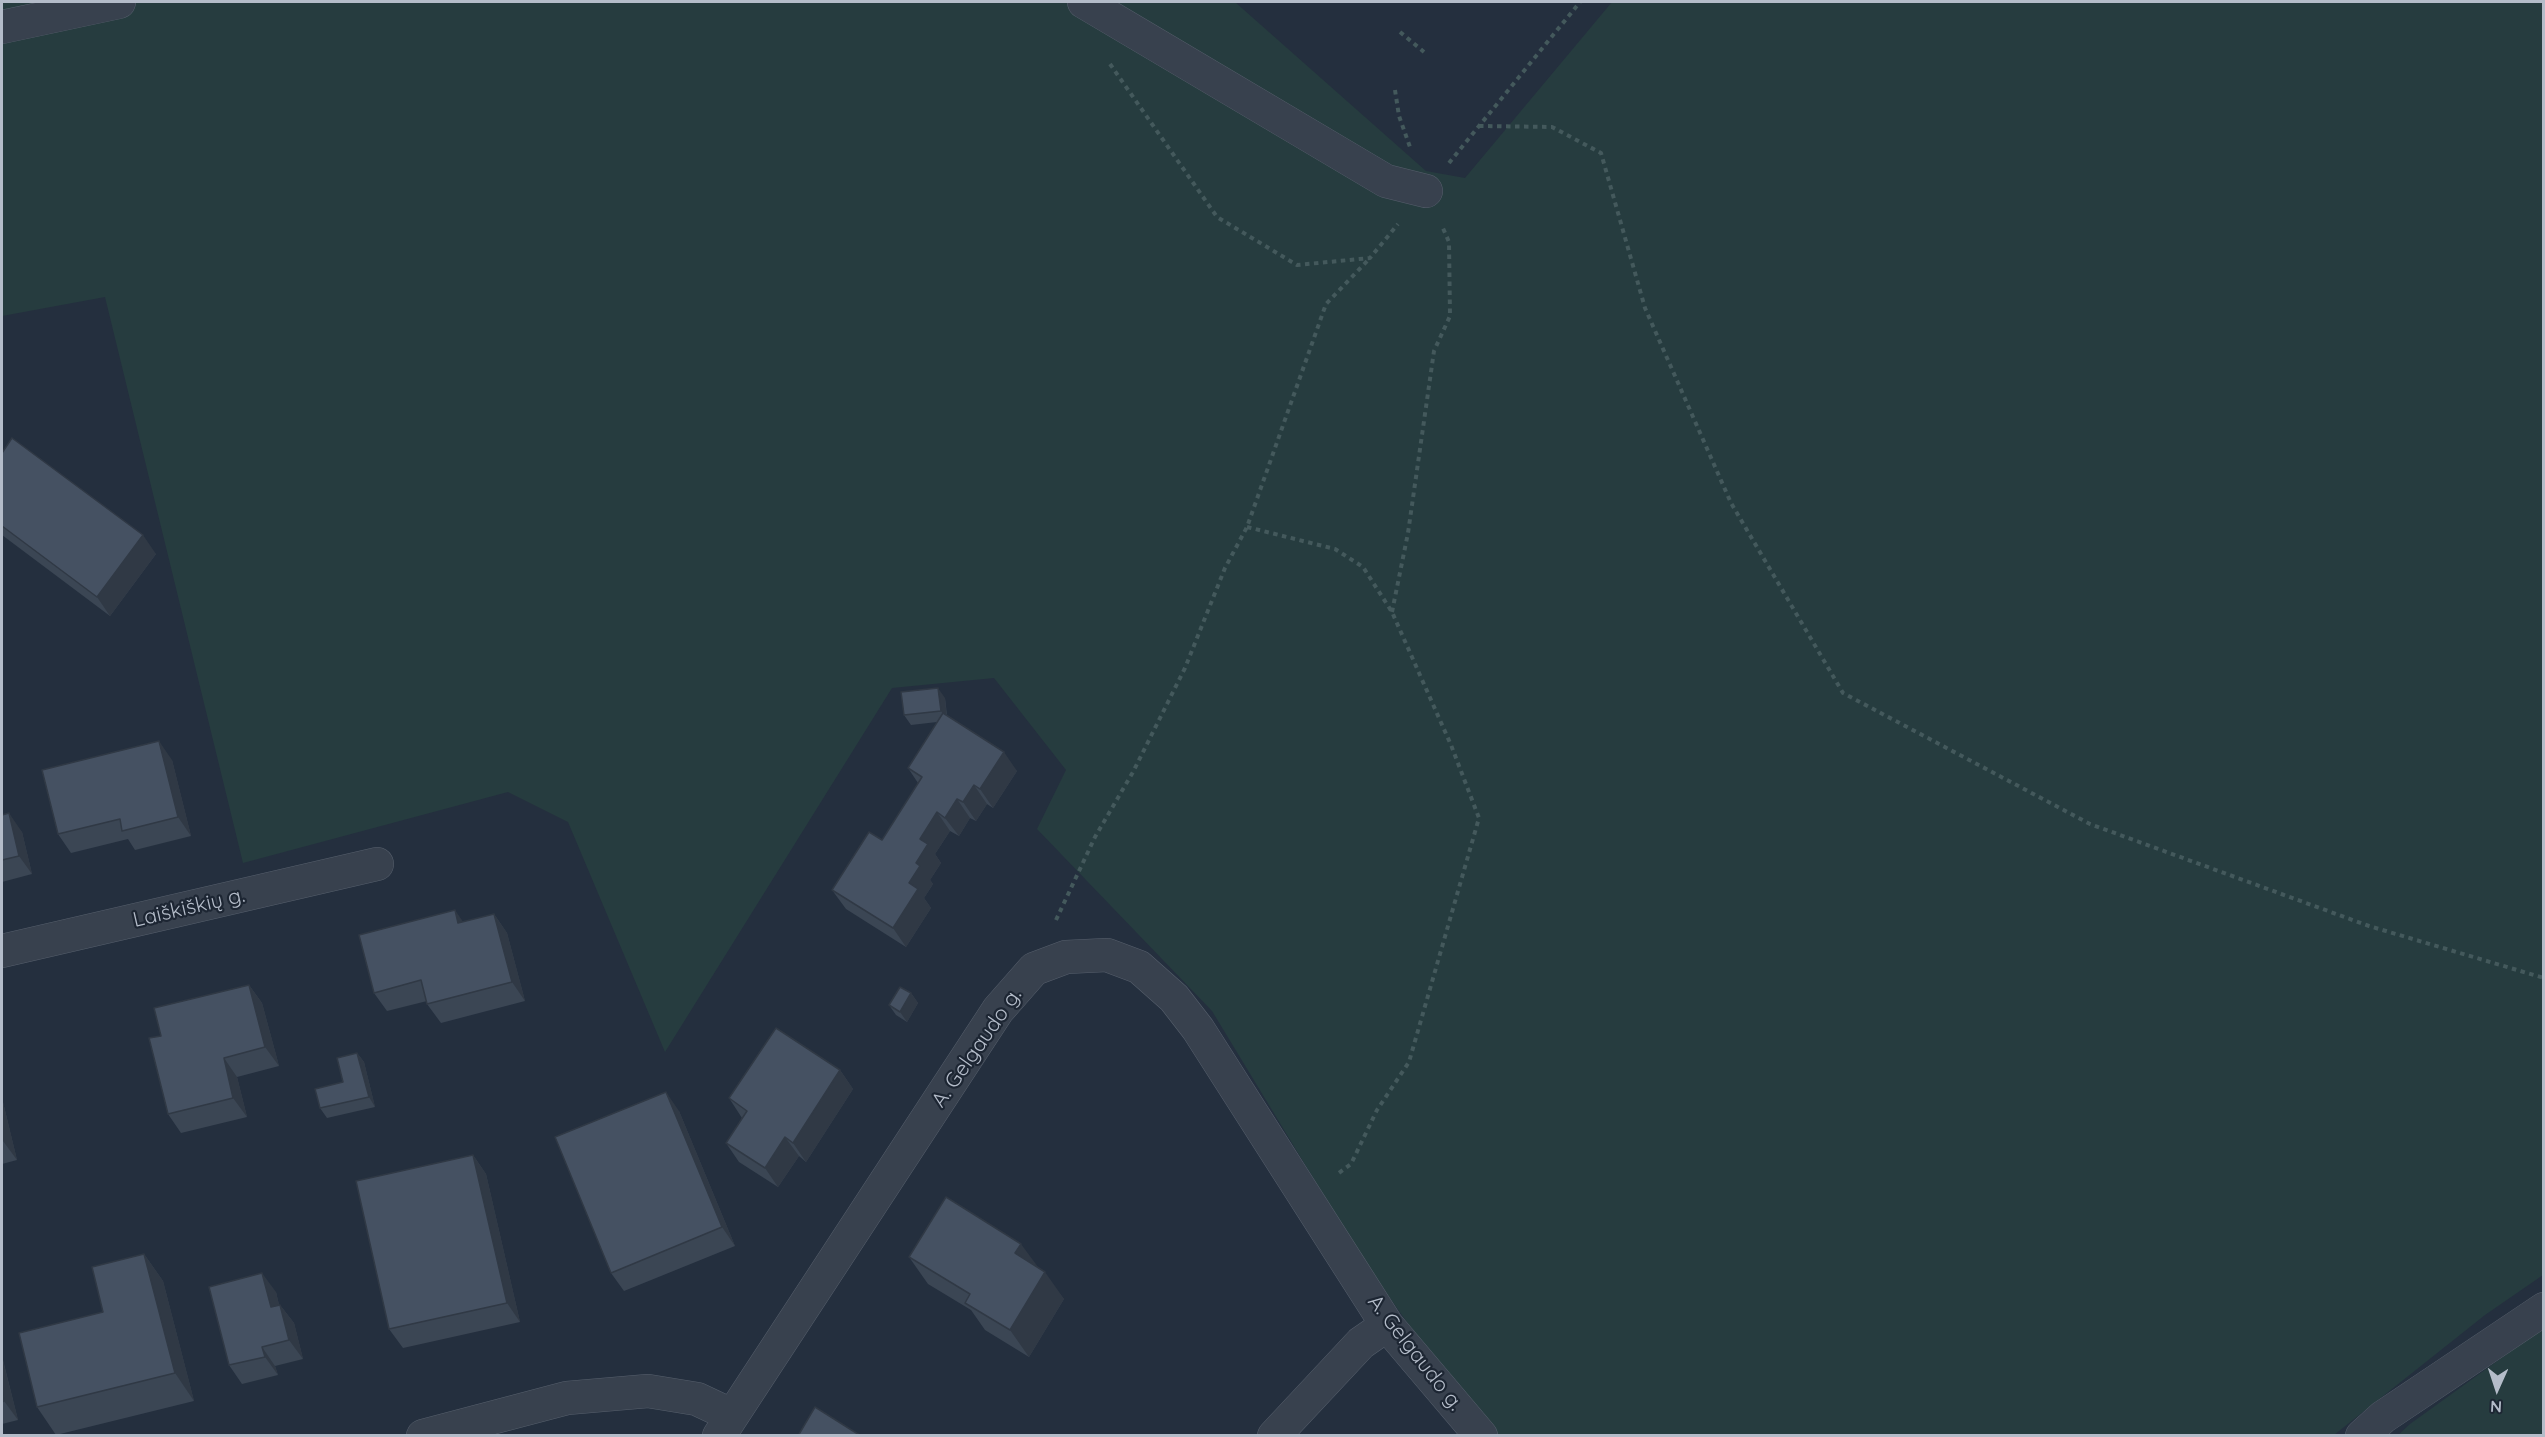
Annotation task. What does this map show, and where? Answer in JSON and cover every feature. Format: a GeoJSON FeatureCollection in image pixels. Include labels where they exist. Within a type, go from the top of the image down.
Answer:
{"type":"FeatureCollection","features":[{"type":"Feature","properties":{"kind":"street"},"geometry":{"type":"LineString","coordinates":[[2,27],[119,2]]}},
{"type":"Feature","properties":{"kind":"street"},"geometry":{"type":"LineString","coordinates":[[1084,2],[1386,181],[1426,191]]}},
{"type":"Feature","properties":{"kind":"street","name":"Laiškiškių g."},"geometry":{"type":"LineString","coordinates":[[2,951],[377,864]]}},
{"type":"Feature","properties":{"kind":"street","name":"A. Gelgaudo g."},"geometry":{"type":"LineString","coordinates":[[725,1425],[998,1010],[1034,969],[1066,957],[1107,955],[1139,967],[1174,998],[1198,1029],[1387,1325],[1481,1436]]}},
{"type":"Feature","properties":{"kind":"street"},"geometry":{"type":"LineString","coordinates":[[2362,1436],[2383,1417],[2544,1309]]}},
{"type":"Feature","properties":{"kind":"street"},"geometry":{"type":"LineString","coordinates":[[1274,1436],[1361,1343],[1387,1325]]}},
{"type":"Feature","properties":{"kind":"street"},"geometry":{"type":"LineString","coordinates":[[423,1436],[567,1398],[648,1391],[697,1400],[725,1425]]}},
{"type":"Feature","properties":{"kind":"path"},"geometry":{"type":"LineString","coordinates":[[1400,32],[1424,52]]}},
{"type":"Feature","properties":{"kind":"path"},"geometry":{"type":"LineString","coordinates":[[1392,612],[1408,532],[1434,351],[1450,316],[1449,242],[1426,191],[1399,116],[1395,90]]}},
{"type":"Feature","properties":{"kind":"path"},"geometry":{"type":"LineString","coordinates":[[1479,126],[1552,127],[1601,153],[1645,308],[1731,503],[1843,693],[2090,824],[2369,926],[2544,978]]}},
{"type":"Feature","properties":{"kind":"path"},"geometry":{"type":"LineString","coordinates":[[1053,927],[1095,837],[1133,772],[1185,668],[1225,568],[1247,527],[1326,304],[1370,258]]}},
{"type":"Feature","properties":{"kind":"path"},"geometry":{"type":"LineString","coordinates":[[1247,527],[1335,549],[1363,567],[1392,612],[1451,745],[1479,818],[1409,1062],[1377,1110],[1351,1164],[1307,1198]]}},
{"type":"Feature","properties":{"kind":"green space"},"geometry":{"type":"Polygon","coordinates":[[[2,2],[1235,2],[1426,171],[1465,178],[1612,2],[2543,2],[2543,1275],[2485,1315],[2334,1435],[1497,1435],[1409,1325],[1361,1257],[1212,1011],[1037,829],[1066,770],[994,678],[892,688],[665,1052],[568,822],[508,792],[243,863],[105,297],[2,316],[2,2]]]}},
{"type":"Feature","properties":{"kind":"green space"},"geometry":{"type":"Polygon","coordinates":[[[2543,1328],[2543,1435],[2397,1436],[2410,1424],[2543,1328]]]}},
{"type":"Feature","properties":{"kind":"building"},"geometry":{"type":"Polygon","coordinates":[[[12,438],[143,535],[97,597],[2,526],[2,453],[12,438]]]}},
{"type":"Feature","properties":{"kind":"building"},"geometry":{"type":"Polygon","coordinates":[[[938,688],[941,711],[904,715],[901,692],[938,688]]]}},
{"type":"Feature","properties":{"kind":"building"},"geometry":{"type":"Polygon","coordinates":[[[943,713],[1004,752],[980,789],[974,785],[963,802],[957,799],[945,818],[937,812],[920,839],[928,844],[916,863],[920,866],[909,883],[918,889],[893,928],[832,890],[869,832],[882,840],[922,777],[908,768],[943,713]]]}},
{"type":"Feature","properties":{"kind":"building"},"geometry":{"type":"Polygon","coordinates":[[[159,741],[178,817],[122,831],[120,819],[58,834],[42,770],[159,741]]]}},
{"type":"Feature","properties":{"kind":"building"},"geometry":{"type":"Polygon","coordinates":[[[9,813],[19,856],[2,860],[2,815],[9,813]]]}},
{"type":"Feature","properties":{"kind":"building"},"geometry":{"type":"Polygon","coordinates":[[[455,910],[458,923],[494,914],[512,982],[427,1004],[421,980],[374,993],[359,935],[455,910]]]}},
{"type":"Feature","properties":{"kind":"building"},"geometry":{"type":"Polygon","coordinates":[[[249,985],[265,1047],[224,1058],[233,1098],[168,1114],[149,1038],[161,1036],[154,1008],[249,985]]]}},
{"type":"Feature","properties":{"kind":"building"},"geometry":{"type":"Polygon","coordinates":[[[900,987],[911,993],[900,1012],[889,1005],[900,987]]]}},
{"type":"Feature","properties":{"kind":"building"},"geometry":{"type":"Polygon","coordinates":[[[776,1028],[840,1070],[793,1143],[785,1137],[765,1168],[726,1143],[747,1111],[729,1098],[776,1028]]]}},
{"type":"Feature","properties":{"kind":"building"},"geometry":{"type":"Polygon","coordinates":[[[357,1053],[369,1097],[320,1108],[315,1089],[343,1082],[337,1058],[357,1053]]]}},
{"type":"Feature","properties":{"kind":"building"},"geometry":{"type":"Polygon","coordinates":[[[666,1092],[722,1227],[611,1273],[555,1137],[666,1092]]]}},
{"type":"Feature","properties":{"kind":"building"},"geometry":{"type":"Polygon","coordinates":[[[473,1155],[507,1303],[389,1329],[356,1181],[473,1155]]]}},
{"type":"Feature","properties":{"kind":"building"},"geometry":{"type":"Polygon","coordinates":[[[946,1197],[1021,1244],[1015,1253],[1045,1272],[1010,1330],[965,1303],[970,1294],[909,1257],[946,1197]]]}},
{"type":"Feature","properties":{"kind":"building"},"geometry":{"type":"Polygon","coordinates":[[[144,1254],[175,1373],[37,1407],[19,1333],[103,1312],[92,1267],[144,1254]]]}},
{"type":"Feature","properties":{"kind":"building"},"geometry":{"type":"Polygon","coordinates":[[[262,1273],[271,1307],[280,1305],[289,1340],[262,1347],[265,1357],[229,1365],[209,1287],[262,1273]]]}},
{"type":"Feature","properties":{"kind":"building"},"geometry":{"type":"Polygon","coordinates":[[[815,1407],[861,1436],[798,1436],[815,1407]]]}}]}
